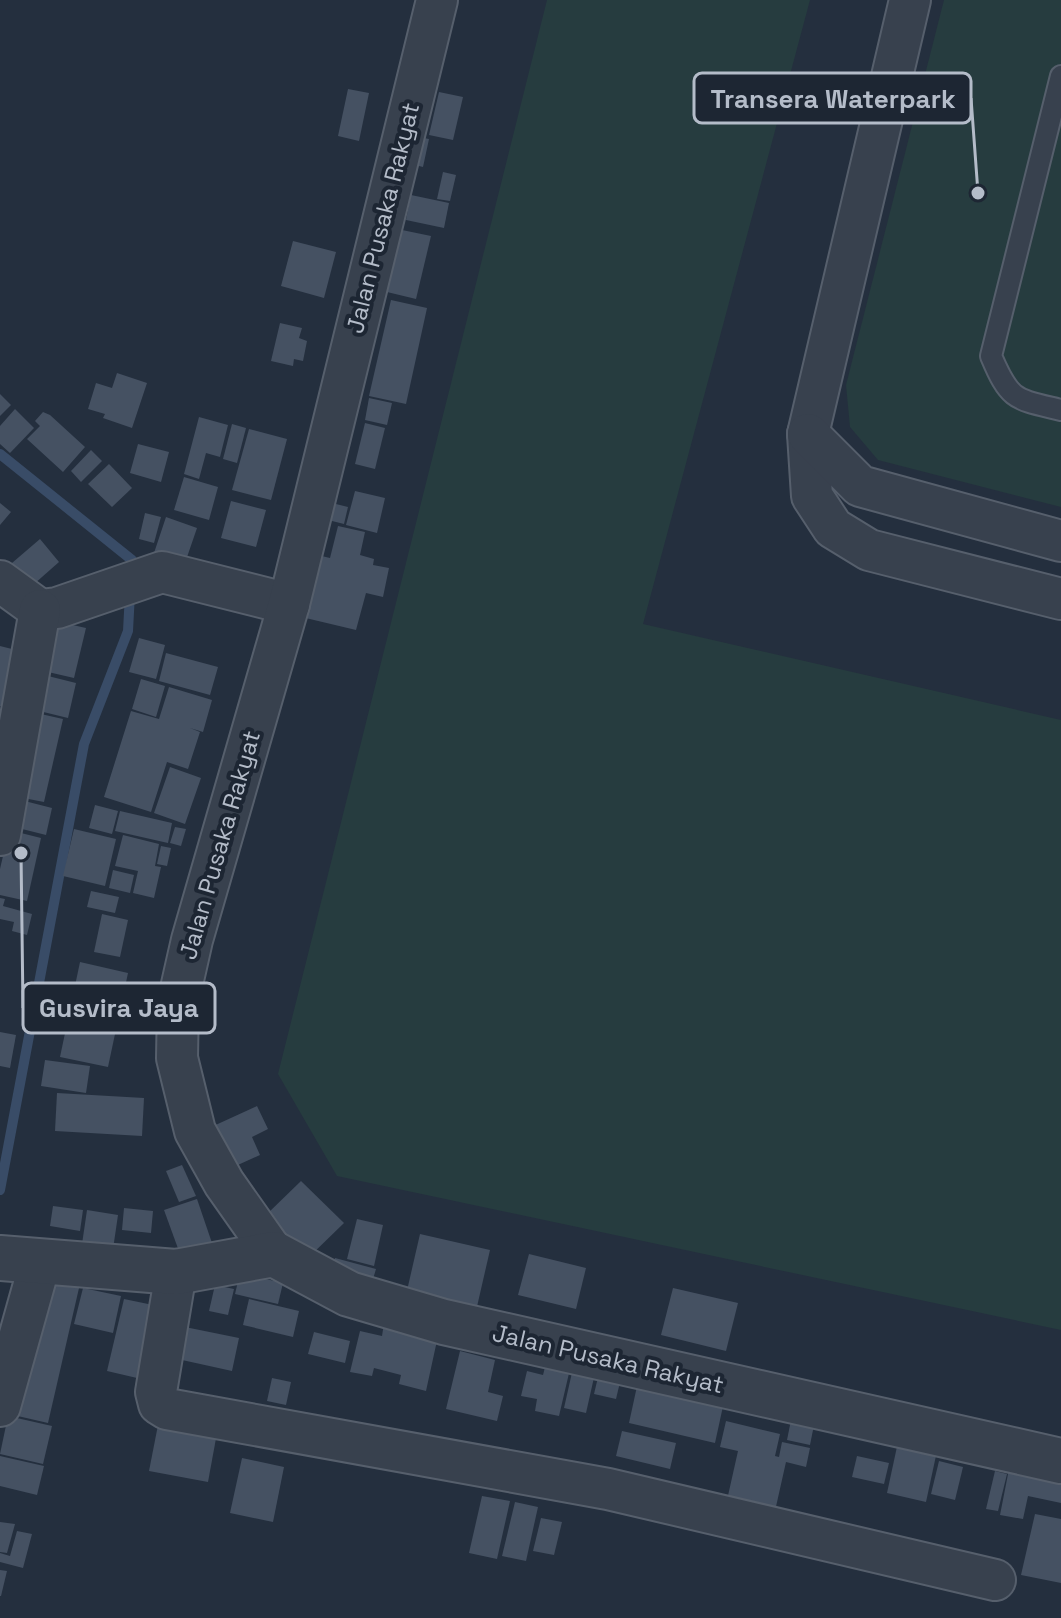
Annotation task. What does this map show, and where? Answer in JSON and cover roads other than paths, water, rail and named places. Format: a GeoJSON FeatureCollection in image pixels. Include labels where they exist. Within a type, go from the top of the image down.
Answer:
{"type":"FeatureCollection","features":[{"type":"Feature","properties":{"kind":"street","name":"Jalan Pusaka Rakyat"},"geometry":{"type":"LineString","coordinates":[[437,0],[289,604],[192,940],[178,1002],[177,1058],[195,1131],[224,1183],[274,1254],[349,1294],[444,1322],[1061,1461]]}},
{"type":"Feature","properties":{"kind":"street"},"geometry":{"type":"LineString","coordinates":[[910,0],[808,434],[812,496],[833,528],[869,550],[1061,599]]}},
{"type":"Feature","properties":{"kind":"street"},"geometry":{"type":"LineString","coordinates":[[808,434],[860,486],[1061,541]]}},
{"type":"Feature","properties":{"kind":"street"},"geometry":{"type":"LineString","coordinates":[[0,581],[40,610],[57,608],[162,572],[289,604]]}},
{"type":"Feature","properties":{"kind":"street"},"geometry":{"type":"LineString","coordinates":[[0,835],[40,610]]}},
{"type":"Feature","properties":{"kind":"street"},"geometry":{"type":"LineString","coordinates":[[0,1406],[22,1261],[176,1272],[274,1254]]}},
{"type":"Feature","properties":{"kind":"street"},"geometry":{"type":"LineString","coordinates":[[176,1272],[156,1392],[159,1404],[167,1409],[608,1489],[995,1580]]}},
{"type":"Feature","properties":{"kind":"lane"},"geometry":{"type":"LineString","coordinates":[[1061,76],[991,356],[1001,381],[1017,398],[1061,410]]}},
{"type":"Feature","properties":{"kind":"waterway"},"geometry":{"type":"LineString","coordinates":[[0,454],[132,560],[131,573]]}},
{"type":"Feature","properties":{"kind":"waterway"},"geometry":{"type":"LineString","coordinates":[[0,1190],[84,744],[128,631],[130,593]]}},
{"type":"Feature","properties":{"kind":"place","name":"Transera Waterpark"},"geometry":{"type":"Point","coordinates":[978,193]}},
{"type":"Feature","properties":{"kind":"place","name":"Gusvira Jaya"},"geometry":{"type":"Point","coordinates":[21,853]}}]}
